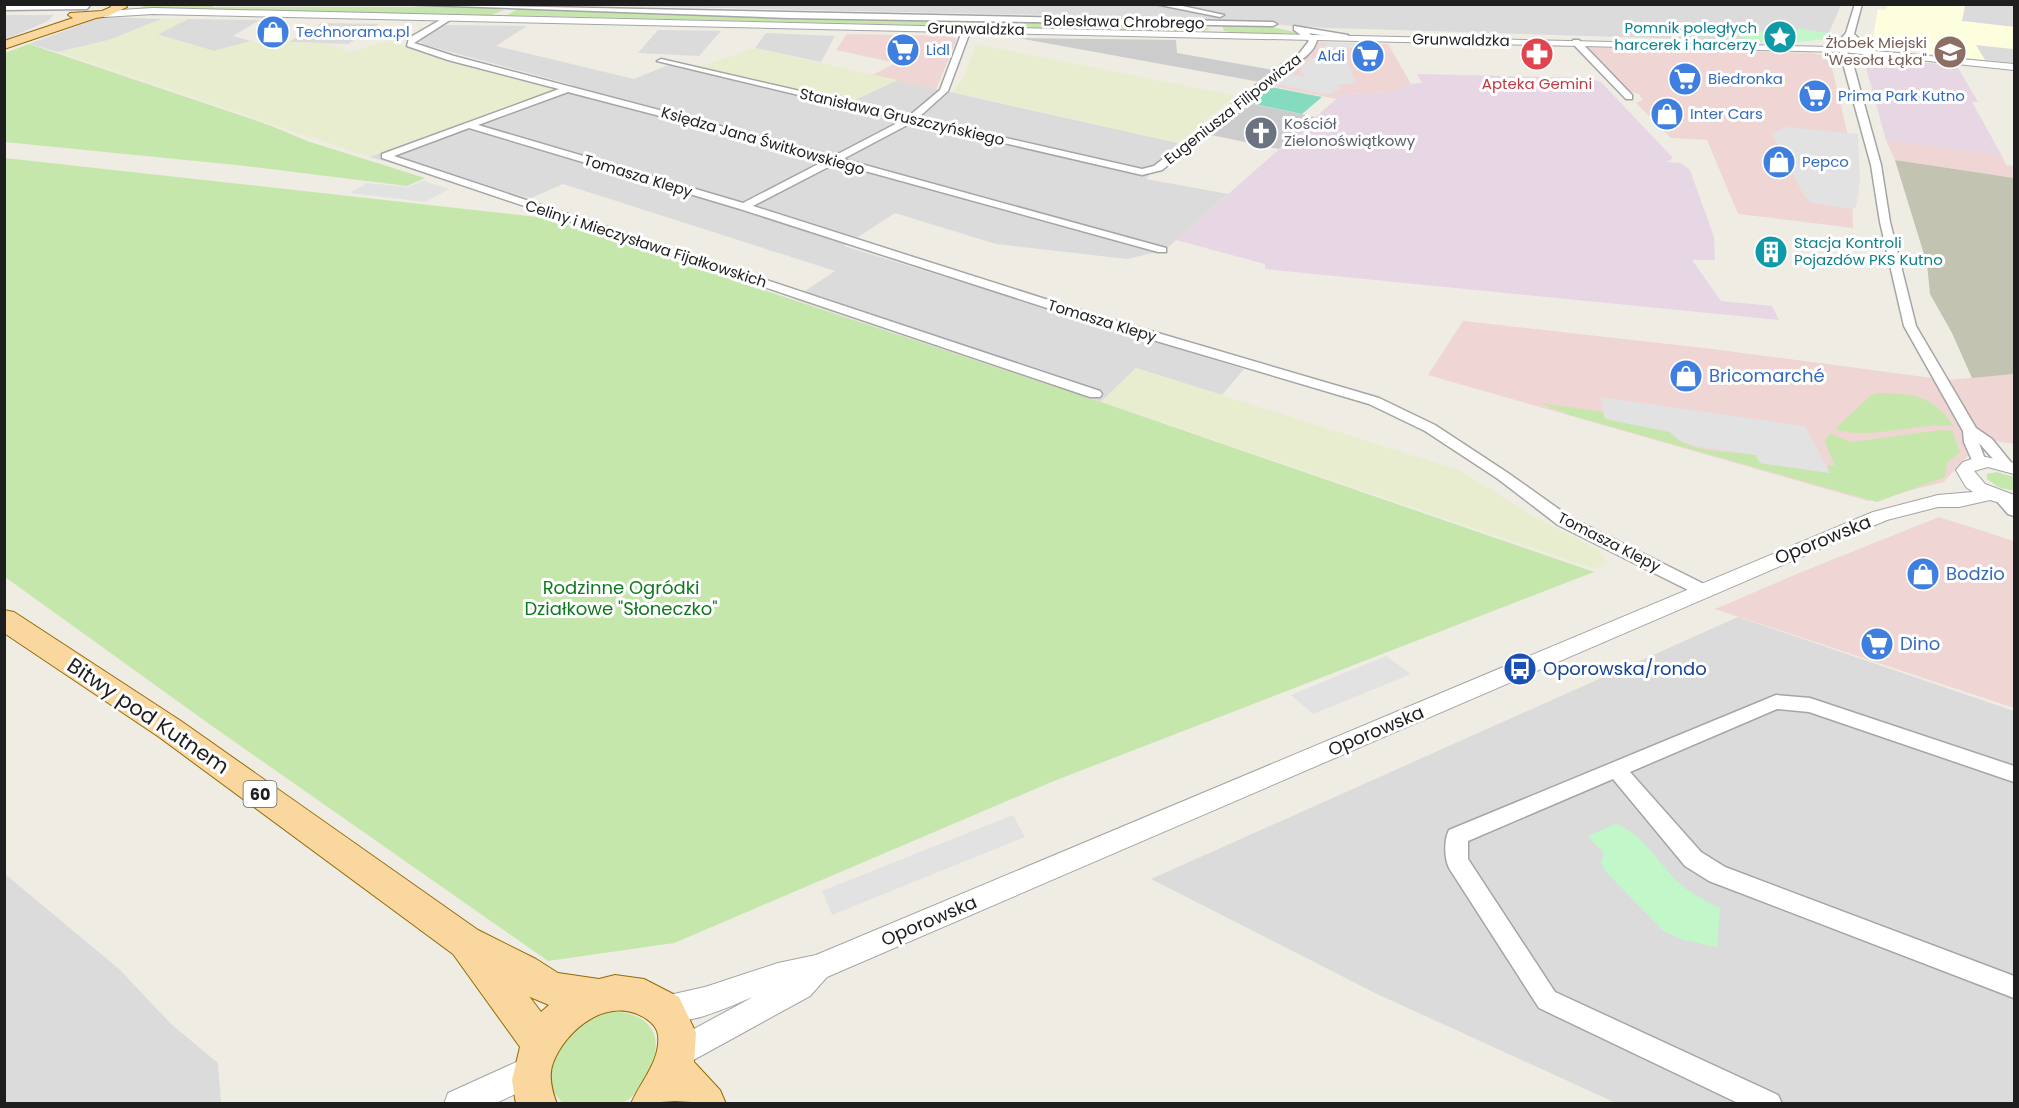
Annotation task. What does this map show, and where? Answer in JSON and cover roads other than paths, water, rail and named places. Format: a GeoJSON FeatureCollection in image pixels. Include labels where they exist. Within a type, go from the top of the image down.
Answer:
{"type":"FeatureCollection","features":[{"type":"Feature","properties":{"kind":"main road"},"geometry":{"type":"LineString","coordinates":[[36,33],[73,14],[117,5]]}},
{"type":"Feature","properties":{"kind":"main road"},"geometry":{"type":"LineString","coordinates":[[4,45],[97,8]]}},
{"type":"Feature","properties":{"kind":"main road","name":"Bitwy pod Kutnem"},"geometry":{"type":"LineString","coordinates":[[4,619],[170,729],[465,942],[523,971],[543,985],[558,991],[597,996]]}},
{"type":"Feature","properties":{"kind":"main road","name":"Bitwy pod Kutnem"},"geometry":{"type":"LineString","coordinates":[[465,942],[533,1032],[536,1073]]}},
{"type":"Feature","properties":{"kind":"main road","name":"60"},"geometry":{"type":"LineString","coordinates":[[536,1073],[554,1025],[574,1008],[597,996],[617,991],[636,992],[652,998],[666,1008]]}},
{"type":"Feature","properties":{"kind":"main road"},"geometry":{"type":"LineString","coordinates":[[666,1008],[676,1028],[676,1060],[684,1083],[706,1104]]}},
{"type":"Feature","properties":{"kind":"main road"},"geometry":{"type":"LineString","coordinates":[[651,1104],[665,1086],[676,1060]]}},
{"type":"Feature","properties":{"kind":"street"},"geometry":{"type":"LineString","coordinates":[[18,8],[29,4]]}},
{"type":"Feature","properties":{"kind":"street","name":"Bolesława Chrobrego"},"geometry":{"type":"LineString","coordinates":[[399,4],[516,5],[781,15],[1217,19],[1285,26],[1345,37]]}},
{"type":"Feature","properties":{"kind":"street"},"geometry":{"type":"LineString","coordinates":[[1158,4],[1217,19]]}},
{"type":"Feature","properties":{"kind":"street"},"geometry":{"type":"LineString","coordinates":[[1219,35],[1217,19],[1230,4]]}},
{"type":"Feature","properties":{"kind":"street"},"geometry":{"type":"LineString","coordinates":[[1859,4],[1850,34],[1839,47],[1848,60],[1876,165],[1885,222],[1910,326],[1970,431],[1971,442],[1979,462]]}},
{"type":"Feature","properties":{"kind":"street","name":"Grunwaldzka"},"geometry":{"type":"LineString","coordinates":[[117,5],[153,11]]}},
{"type":"Feature","properties":{"kind":"street"},"geometry":{"type":"LineString","coordinates":[[494,19],[516,5]]}},
{"type":"Feature","properties":{"kind":"street","name":"Grunwaldzka"},"geometry":{"type":"LineString","coordinates":[[4,8],[97,8],[447,18],[1839,47],[2014,67]]}},
{"type":"Feature","properties":{"kind":"street","name":"Grunwaldzka"},"geometry":{"type":"LineString","coordinates":[[18,8],[73,14]]}},
{"type":"Feature","properties":{"kind":"street","name":"Księdza Jana Świtkowskiego"},"geometry":{"type":"LineString","coordinates":[[447,18],[412,39],[410,44],[451,58],[833,159],[1162,250]]}},
{"type":"Feature","properties":{"kind":"street"},"geometry":{"type":"LineString","coordinates":[[1285,26],[1310,37]]}},
{"type":"Feature","properties":{"kind":"street"},"geometry":{"type":"LineString","coordinates":[[744,207],[911,119],[944,91],[967,29]]}},
{"type":"Feature","properties":{"kind":"street"},"geometry":{"type":"LineString","coordinates":[[1848,60],[1864,49],[1850,34]]}},
{"type":"Feature","properties":{"kind":"street","name":"Eugeniusza Filipowicza"},"geometry":{"type":"LineString","coordinates":[[1142,172],[1158,168],[1268,80],[1301,57],[1312,45],[1310,37]]}},
{"type":"Feature","properties":{"kind":"street"},"geometry":{"type":"LineString","coordinates":[[1576,42],[1629,97]]}},
{"type":"Feature","properties":{"kind":"street","name":"Stanisława Gruszczyńskiego"},"geometry":{"type":"LineString","coordinates":[[661,61],[1142,172]]}},
{"type":"Feature","properties":{"kind":"street","name":"Celiny i Mieczysława Fijałkowskich"},"geometry":{"type":"LineString","coordinates":[[570,88],[385,156],[1095,394]]}},
{"type":"Feature","properties":{"kind":"street","name":"Tomasza Klepy"},"geometry":{"type":"LineString","coordinates":[[468,125],[744,207],[1079,314],[1374,401],[1430,428],[1503,476],[1564,521],[1702,590]]}},
{"type":"Feature","properties":{"kind":"street"},"geometry":{"type":"LineString","coordinates":[[1970,431],[1987,442],[2011,467]]}},
{"type":"Feature","properties":{"kind":"street"},"geometry":{"type":"LineString","coordinates":[[2006,501],[1968,477],[1966,467],[1979,462],[2011,467]]}},
{"type":"Feature","properties":{"kind":"street","name":"Oporowska"},"geometry":{"type":"LineString","coordinates":[[1938,501],[1944,492],[1968,477]]}},
{"type":"Feature","properties":{"kind":"street","name":"Oporowska"},"geometry":{"type":"LineString","coordinates":[[666,1008],[721,996],[789,970],[817,968],[1880,516],[1938,501],[2006,501]]}},
{"type":"Feature","properties":{"kind":"street"},"geometry":{"type":"LineString","coordinates":[[1769,1104],[1546,1000],[1457,861],[1457,836],[1776,702],[1810,705],[2014,774]]}},
{"type":"Feature","properties":{"kind":"street"},"geometry":{"type":"LineString","coordinates":[[1616,769],[1694,859],[1717,874],[2014,987]]}},
{"type":"Feature","properties":{"kind":"street","name":"Oporowska"},"geometry":{"type":"LineString","coordinates":[[676,1060],[800,987],[817,968]]}},
{"type":"Feature","properties":{"kind":"street"},"geometry":{"type":"LineString","coordinates":[[459,1104],[536,1073]]}},
{"type":"Feature","properties":{"kind":"place","name":"Technorama.pl"},"geometry":{"type":"Point","coordinates":[273,32]}},
{"type":"Feature","properties":{"kind":"place","name":"Pomnik poległych harcerek i harcerzy"},"geometry":{"type":"Point","coordinates":[1780,37]}},
{"type":"Feature","properties":{"kind":"place","name":"Lidl"},"geometry":{"type":"Point","coordinates":[903,50]}},
{"type":"Feature","properties":{"kind":"place","name":"Żłobek Miejski \"Wesoła Łąka\""},"geometry":{"type":"Point","coordinates":[1950,52]}},
{"type":"Feature","properties":{"kind":"place","name":"Apteka Gemini"},"geometry":{"type":"Point","coordinates":[1537,54]}},
{"type":"Feature","properties":{"kind":"place","name":"Aldi"},"geometry":{"type":"Point","coordinates":[1368,56]}},
{"type":"Feature","properties":{"kind":"place","name":"Biedronka"},"geometry":{"type":"Point","coordinates":[1685,79]}},
{"type":"Feature","properties":{"kind":"place","name":"Prima Park Kutno"},"geometry":{"type":"Point","coordinates":[1815,96]}},
{"type":"Feature","properties":{"kind":"place","name":"Inter Cars"},"geometry":{"type":"Point","coordinates":[1667,114]}},
{"type":"Feature","properties":{"kind":"place","name":"Kościół Zielonoświątkowy"},"geometry":{"type":"Point","coordinates":[1261,133]}},
{"type":"Feature","properties":{"kind":"place","name":"Pepco"},"geometry":{"type":"Point","coordinates":[1779,162]}},
{"type":"Feature","properties":{"kind":"place","name":"Stacja Kontroli Pojazdów PKS Kutno"},"geometry":{"type":"Point","coordinates":[1771,252]}},
{"type":"Feature","properties":{"kind":"place","name":"Bricomarché"},"geometry":{"type":"Point","coordinates":[1686,376]}},
{"type":"Feature","properties":{"kind":"place","name":"Bodzio"},"geometry":{"type":"Point","coordinates":[1923,574]}},
{"type":"Feature","properties":{"kind":"place","name":"Dino"},"geometry":{"type":"Point","coordinates":[1877,644]}},
{"type":"Feature","properties":{"kind":"place","name":"Oporowska/rondo"},"geometry":{"type":"Point","coordinates":[1520,669]}},
{"type":"Feature","properties":{"kind":"park label","name":"Rodzinne Ogródki Działkowe \"Słoneczko\""},"geometry":{"type":"Point","coordinates":[621,598]}}]}
